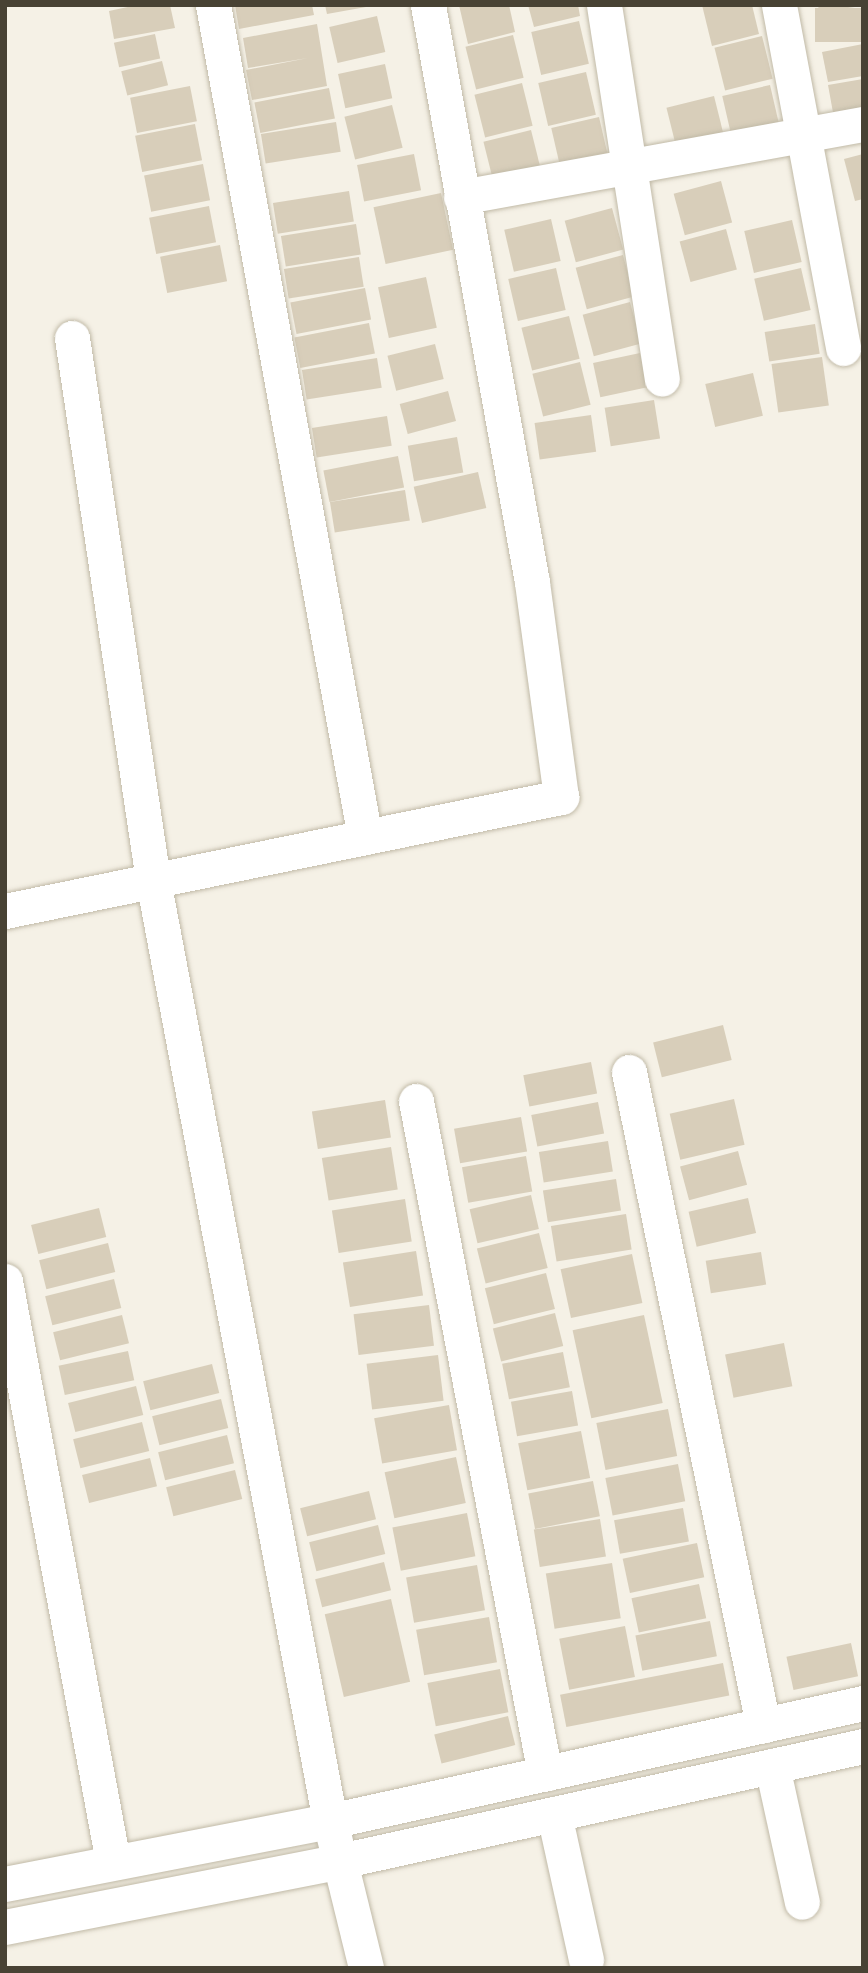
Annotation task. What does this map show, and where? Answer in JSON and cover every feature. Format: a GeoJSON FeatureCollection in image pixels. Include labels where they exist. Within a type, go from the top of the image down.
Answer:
{"type":"FeatureCollection","features":[{"type":"Feature","properties":{"kind":"street"},"geometry":{"type":"LineString","coordinates":[[213,5],[365,837]]}},
{"type":"Feature","properties":{"kind":"street"},"geometry":{"type":"LineString","coordinates":[[5,911],[561,797],[532,582],[428,5]]}},
{"type":"Feature","properties":{"kind":"street"},"geometry":{"type":"LineString","coordinates":[[604,5],[632,164],[662,379]]}},
{"type":"Feature","properties":{"kind":"street"},"geometry":{"type":"LineString","coordinates":[[779,5],[843,348]]}},
{"type":"Feature","properties":{"kind":"street"},"geometry":{"type":"LineString","coordinates":[[461,197],[863,124]]}},
{"type":"Feature","properties":{"kind":"street"},"geometry":{"type":"LineString","coordinates":[[72,338],[153,880],[330,1821],[366,1968]]}},
{"type":"Feature","properties":{"kind":"street"},"geometry":{"type":"LineString","coordinates":[[629,1072],[763,1726]]}},
{"type":"Feature","properties":{"kind":"street"},"geometry":{"type":"LineString","coordinates":[[416,1101],[545,1774]]}},
{"type":"Feature","properties":{"kind":"street"},"geometry":{"type":"LineString","coordinates":[[5,1281],[113,1862]]}},
{"type":"Feature","properties":{"kind":"street"},"geometry":{"type":"LineString","coordinates":[[5,1884],[330,1821],[863,1703]]}},
{"type":"Feature","properties":{"kind":"street"},"geometry":{"type":"LineString","coordinates":[[5,1927],[340,1861],[863,1746]]}},
{"type":"Feature","properties":{"kind":"street"},"geometry":{"type":"LineString","coordinates":[[772,1766],[802,1902]]}},
{"type":"Feature","properties":{"kind":"street"},"geometry":{"type":"LineString","coordinates":[[554,1814],[586,1960]]}},
{"type":"Feature","properties":{"kind":"building"},"geometry":{"type":"Polygon","coordinates":[[[137,5],[170,5],[175,28],[114,39],[109,11],[137,5]]]}},
{"type":"Feature","properties":{"kind":"building"},"geometry":{"type":"Polygon","coordinates":[[[235,5],[312,5],[314,15],[239,29],[235,5]]]}},
{"type":"Feature","properties":{"kind":"building"},"geometry":{"type":"Polygon","coordinates":[[[325,5],[365,5],[366,7],[327,14],[325,5]]]}},
{"type":"Feature","properties":{"kind":"building"},"geometry":{"type":"Polygon","coordinates":[[[459,5],[509,5],[515,32],[468,44],[459,5]]]}},
{"type":"Feature","properties":{"kind":"building"},"geometry":{"type":"Polygon","coordinates":[[[528,5],[578,5],[580,16],[534,27],[528,5]]]}},
{"type":"Feature","properties":{"kind":"building"},"geometry":{"type":"Polygon","coordinates":[[[702,5],[752,5],[759,34],[712,46],[702,5]]]}},
{"type":"Feature","properties":{"kind":"building"},"geometry":{"type":"Polygon","coordinates":[[[818,5],[855,5],[855,7],[819,12],[818,5]]]}},
{"type":"Feature","properties":{"kind":"building"},"geometry":{"type":"Polygon","coordinates":[[[815,8],[863,8],[863,42],[815,42],[815,8]]]}},
{"type":"Feature","properties":{"kind":"building"},"geometry":{"type":"Polygon","coordinates":[[[377,16],[385,52],[338,63],[329,27],[377,16]]]}},
{"type":"Feature","properties":{"kind":"building"},"geometry":{"type":"Polygon","coordinates":[[[579,21],[589,64],[541,75],[531,32],[579,21]]]}},
{"type":"Feature","properties":{"kind":"building"},"geometry":{"type":"Polygon","coordinates":[[[317,24],[327,86],[252,100],[246,70],[308,58],[248,68],[243,38],[317,24]]]}},
{"type":"Feature","properties":{"kind":"building"},"geometry":{"type":"Polygon","coordinates":[[[155,34],[160,58],[119,67],[114,43],[155,34]]]}},
{"type":"Feature","properties":{"kind":"building"},"geometry":{"type":"Polygon","coordinates":[[[513,35],[524,78],[476,90],[465,47],[513,35]]]}},
{"type":"Feature","properties":{"kind":"building"},"geometry":{"type":"Polygon","coordinates":[[[762,36],[773,79],[725,91],[714,48],[762,36]]]}},
{"type":"Feature","properties":{"kind":"building"},"geometry":{"type":"Polygon","coordinates":[[[863,44],[863,76],[828,82],[822,52],[863,44]]]}},
{"type":"Feature","properties":{"kind":"building"},"geometry":{"type":"Polygon","coordinates":[[[162,61],[168,85],[127,95],[121,71],[162,61]]]}},
{"type":"Feature","properties":{"kind":"building"},"geometry":{"type":"Polygon","coordinates":[[[385,64],[392,98],[345,108],[338,74],[385,64]]]}},
{"type":"Feature","properties":{"kind":"building"},"geometry":{"type":"Polygon","coordinates":[[[586,72],[596,115],[548,126],[538,83],[586,72]]]}},
{"type":"Feature","properties":{"kind":"building"},"geometry":{"type":"Polygon","coordinates":[[[863,79],[863,113],[834,118],[828,85],[863,79]]]}},
{"type":"Feature","properties":{"kind":"building"},"geometry":{"type":"Polygon","coordinates":[[[522,83],[533,126],[485,138],[474,95],[522,83]]]}},
{"type":"Feature","properties":{"kind":"building"},"geometry":{"type":"Polygon","coordinates":[[[770,85],[780,128],[732,139],[722,96],[770,85]]]}},
{"type":"Feature","properties":{"kind":"building"},"geometry":{"type":"Polygon","coordinates":[[[190,86],[197,121],[137,133],[130,98],[190,86]]]}},
{"type":"Feature","properties":{"kind":"building"},"geometry":{"type":"Polygon","coordinates":[[[329,88],[335,118],[260,133],[254,103],[329,88]]]}},
{"type":"Feature","properties":{"kind":"building"},"geometry":{"type":"Polygon","coordinates":[[[714,96],[725,139],[677,151],[666,108],[714,96]]]}},
{"type":"Feature","properties":{"kind":"building"},"geometry":{"type":"Polygon","coordinates":[[[392,105],[403,148],[355,160],[344,117],[392,105]]]}},
{"type":"Feature","properties":{"kind":"building"},"geometry":{"type":"Polygon","coordinates":[[[599,117],[609,159],[561,170],[551,128],[599,117]]]}},
{"type":"Feature","properties":{"kind":"building"},"geometry":{"type":"Polygon","coordinates":[[[336,122],[341,152],[266,164],[261,134],[336,122]]]}},
{"type":"Feature","properties":{"kind":"building"},"geometry":{"type":"Polygon","coordinates":[[[195,124],[202,160],[142,172],[135,136],[195,124]]]}},
{"type":"Feature","properties":{"kind":"building"},"geometry":{"type":"Polygon","coordinates":[[[531,130],[542,173],[494,185],[483,142],[531,130]]]}},
{"type":"Feature","properties":{"kind":"building"},"geometry":{"type":"Polygon","coordinates":[[[414,154],[421,190],[364,201],[357,165],[414,154]]]}},
{"type":"Feature","properties":{"kind":"building"},"geometry":{"type":"Polygon","coordinates":[[[863,154],[863,199],[855,201],[844,159],[863,154]]]}},
{"type":"Feature","properties":{"kind":"building"},"geometry":{"type":"Polygon","coordinates":[[[203,164],[210,200],[151,212],[144,175],[203,164]]]}},
{"type":"Feature","properties":{"kind":"building"},"geometry":{"type":"Polygon","coordinates":[[[721,181],[732,223],[685,235],[674,194],[721,181]]]}},
{"type":"Feature","properties":{"kind":"building"},"geometry":{"type":"Polygon","coordinates":[[[349,191],[354,222],[278,234],[273,203],[349,191]]]}},
{"type":"Feature","properties":{"kind":"building"},"geometry":{"type":"Polygon","coordinates":[[[441,193],[453,250],[386,264],[374,207],[441,193]]]}},
{"type":"Feature","properties":{"kind":"building"},"geometry":{"type":"Polygon","coordinates":[[[209,206],[216,242],[156,254],[149,218],[209,206]]]}},
{"type":"Feature","properties":{"kind":"building"},"geometry":{"type":"Polygon","coordinates":[[[612,208],[623,250],[576,262],[565,221],[612,208]]]}},
{"type":"Feature","properties":{"kind":"building"},"geometry":{"type":"Polygon","coordinates":[[[551,219],[561,261],[514,272],[504,230],[551,219]]]}},
{"type":"Feature","properties":{"kind":"building"},"geometry":{"type":"Polygon","coordinates":[[[792,220],[802,262],[754,273],[744,231],[792,220]]]}},
{"type":"Feature","properties":{"kind":"building"},"geometry":{"type":"Polygon","coordinates":[[[356,224],[361,255],[286,267],[281,236],[356,224]]]}},
{"type":"Feature","properties":{"kind":"building"},"geometry":{"type":"Polygon","coordinates":[[[726,229],[737,270],[691,282],[680,241],[726,229]]]}},
{"type":"Feature","properties":{"kind":"building"},"geometry":{"type":"Polygon","coordinates":[[[220,245],[227,281],[167,293],[160,257],[220,245]]]}},
{"type":"Feature","properties":{"kind":"building"},"geometry":{"type":"Polygon","coordinates":[[[623,255],[634,297],[587,309],[576,268],[623,255]]]}},
{"type":"Feature","properties":{"kind":"building"},"geometry":{"type":"Polygon","coordinates":[[[359,257],[364,287],[289,299],[284,269],[359,257]]]}},
{"type":"Feature","properties":{"kind":"building"},"geometry":{"type":"Polygon","coordinates":[[[556,268],[566,310],[518,321],[508,279],[556,268]]]}},
{"type":"Feature","properties":{"kind":"building"},"geometry":{"type":"Polygon","coordinates":[[[801,268],[811,310],[764,321],[754,279],[801,268]]]}},
{"type":"Feature","properties":{"kind":"building"},"geometry":{"type":"Polygon","coordinates":[[[426,277],[437,328],[389,338],[378,287],[426,277]]]}},
{"type":"Feature","properties":{"kind":"building"},"geometry":{"type":"Polygon","coordinates":[[[365,288],[371,319],[297,334],[290,303],[365,288]]]}},
{"type":"Feature","properties":{"kind":"building"},"geometry":{"type":"Polygon","coordinates":[[[630,302],[641,344],[594,356],[583,315],[630,302]]]}},
{"type":"Feature","properties":{"kind":"building"},"geometry":{"type":"Polygon","coordinates":[[[569,316],[580,359],[532,371],[521,328],[569,316]]]}},
{"type":"Feature","properties":{"kind":"building"},"geometry":{"type":"Polygon","coordinates":[[[369,323],[375,353],[300,368],[294,338],[369,323]]]}},
{"type":"Feature","properties":{"kind":"building"},"geometry":{"type":"Polygon","coordinates":[[[815,324],[820,354],[769,362],[765,332],[815,324]]]}},
{"type":"Feature","properties":{"kind":"building"},"geometry":{"type":"Polygon","coordinates":[[[435,344],[444,379],[396,391],[387,356],[435,344]]]}},
{"type":"Feature","properties":{"kind":"building"},"geometry":{"type":"Polygon","coordinates":[[[640,353],[647,387],[600,397],[593,363],[640,353]]]}},
{"type":"Feature","properties":{"kind":"building"},"geometry":{"type":"Polygon","coordinates":[[[822,357],[829,406],[778,413],[771,364],[822,357]]]}},
{"type":"Feature","properties":{"kind":"building"},"geometry":{"type":"Polygon","coordinates":[[[377,358],[382,388],[307,400],[302,370],[377,358]]]}},
{"type":"Feature","properties":{"kind":"building"},"geometry":{"type":"Polygon","coordinates":[[[580,362],[591,405],[543,417],[532,374],[580,362]]]}},
{"type":"Feature","properties":{"kind":"building"},"geometry":{"type":"Polygon","coordinates":[[[753,373],[763,416],[715,427],[705,384],[753,373]]]}},
{"type":"Feature","properties":{"kind":"building"},"geometry":{"type":"Polygon","coordinates":[[[448,391],[456,421],[408,434],[400,404],[448,391]]]}},
{"type":"Feature","properties":{"kind":"building"},"geometry":{"type":"Polygon","coordinates":[[[654,400],[660,439],[611,446],[605,408],[654,400]]]}},
{"type":"Feature","properties":{"kind":"building"},"geometry":{"type":"Polygon","coordinates":[[[591,415],[596,452],[540,460],[535,423],[591,415]]]}},
{"type":"Feature","properties":{"kind":"building"},"geometry":{"type":"Polygon","coordinates":[[[387,416],[392,446],[317,458],[312,428],[387,416]]]}},
{"type":"Feature","properties":{"kind":"building"},"geometry":{"type":"Polygon","coordinates":[[[457,437],[463,472],[414,481],[408,446],[457,437]]]}},
{"type":"Feature","properties":{"kind":"building"},"geometry":{"type":"Polygon","coordinates":[[[398,456],[404,487],[330,502],[323,471],[398,456]]]}},
{"type":"Feature","properties":{"kind":"building"},"geometry":{"type":"Polygon","coordinates":[[[478,472],[486,508],[422,523],[414,487],[478,472]]]}},
{"type":"Feature","properties":{"kind":"building"},"geometry":{"type":"Polygon","coordinates":[[[405,490],[410,521],[335,533],[330,502],[405,490]]]}},
{"type":"Feature","properties":{"kind":"building"},"geometry":{"type":"Polygon","coordinates":[[[723,1025],[732,1060],[662,1077],[653,1042],[723,1025]]]}},
{"type":"Feature","properties":{"kind":"building"},"geometry":{"type":"Polygon","coordinates":[[[591,1062],[597,1093],[529,1107],[523,1075],[591,1062]]]}},
{"type":"Feature","properties":{"kind":"building"},"geometry":{"type":"Polygon","coordinates":[[[734,1099],[745,1145],[680,1160],[670,1114],[734,1099]]]}},
{"type":"Feature","properties":{"kind":"building"},"geometry":{"type":"Polygon","coordinates":[[[385,1100],[391,1138],[318,1149],[312,1112],[385,1100]]]}},
{"type":"Feature","properties":{"kind":"building"},"geometry":{"type":"Polygon","coordinates":[[[598,1102],[604,1133],[537,1146],[531,1115],[598,1102]]]}},
{"type":"Feature","properties":{"kind":"building"},"geometry":{"type":"Polygon","coordinates":[[[521,1117],[527,1151],[460,1163],[454,1129],[521,1117]]]}},
{"type":"Feature","properties":{"kind":"building"},"geometry":{"type":"Polygon","coordinates":[[[608,1141],[613,1172],[544,1183],[539,1152],[608,1141]]]}},
{"type":"Feature","properties":{"kind":"building"},"geometry":{"type":"Polygon","coordinates":[[[391,1147],[398,1189],[329,1200],[322,1158],[391,1147]]]}},
{"type":"Feature","properties":{"kind":"building"},"geometry":{"type":"Polygon","coordinates":[[[738,1151],[747,1185],[689,1200],[680,1167],[738,1151]]]}},
{"type":"Feature","properties":{"kind":"building"},"geometry":{"type":"Polygon","coordinates":[[[526,1156],[532,1191],[468,1203],[462,1167],[526,1156]]]}},
{"type":"Feature","properties":{"kind":"building"},"geometry":{"type":"Polygon","coordinates":[[[616,1179],[621,1211],[548,1222],[543,1191],[616,1179]]]}},
{"type":"Feature","properties":{"kind":"building"},"geometry":{"type":"Polygon","coordinates":[[[531,1195],[539,1229],[477,1243],[470,1209],[531,1195]]]}},
{"type":"Feature","properties":{"kind":"building"},"geometry":{"type":"Polygon","coordinates":[[[748,1198],[756,1233],[697,1247],[689,1212],[748,1198]]]}},
{"type":"Feature","properties":{"kind":"building"},"geometry":{"type":"Polygon","coordinates":[[[405,1199],[412,1241],[339,1253],[332,1211],[405,1199]]]}},
{"type":"Feature","properties":{"kind":"building"},"geometry":{"type":"Polygon","coordinates":[[[99,1208],[106,1237],[38,1254],[31,1225],[99,1208]]]}},
{"type":"Feature","properties":{"kind":"building"},"geometry":{"type":"Polygon","coordinates":[[[626,1214],[632,1250],[557,1261],[551,1226],[626,1214]]]}},
{"type":"Feature","properties":{"kind":"building"},"geometry":{"type":"Polygon","coordinates":[[[539,1233],[548,1268],[486,1283],[477,1248],[539,1233]]]}},
{"type":"Feature","properties":{"kind":"building"},"geometry":{"type":"Polygon","coordinates":[[[108,1243],[115,1272],[46,1289],[39,1260],[108,1243]]]}},
{"type":"Feature","properties":{"kind":"building"},"geometry":{"type":"Polygon","coordinates":[[[416,1251],[423,1295],[350,1307],[343,1263],[416,1251]]]}},
{"type":"Feature","properties":{"kind":"building"},"geometry":{"type":"Polygon","coordinates":[[[761,1252],[766,1285],[711,1293],[706,1261],[761,1252]]]}},
{"type":"Feature","properties":{"kind":"building"},"geometry":{"type":"Polygon","coordinates":[[[632,1254],[642,1303],[571,1318],[561,1269],[632,1254]]]}},
{"type":"Feature","properties":{"kind":"building"},"geometry":{"type":"Polygon","coordinates":[[[546,1273],[555,1309],[494,1324],[485,1288],[546,1273]]]}},
{"type":"Feature","properties":{"kind":"building"},"geometry":{"type":"Polygon","coordinates":[[[114,1279],[121,1308],[52,1325],[45,1296],[114,1279]]]}},
{"type":"Feature","properties":{"kind":"building"},"geometry":{"type":"Polygon","coordinates":[[[429,1305],[434,1346],[359,1355],[354,1314],[429,1305]]]}},
{"type":"Feature","properties":{"kind":"building"},"geometry":{"type":"Polygon","coordinates":[[[555,1313],[563,1346],[501,1361],[493,1328],[555,1313]]]}},
{"type":"Feature","properties":{"kind":"building"},"geometry":{"type":"Polygon","coordinates":[[[122,1315],[129,1343],[60,1360],[53,1332],[122,1315]]]}},
{"type":"Feature","properties":{"kind":"building"},"geometry":{"type":"Polygon","coordinates":[[[644,1315],[663,1403],[591,1418],[573,1330],[644,1315]]]}},
{"type":"Feature","properties":{"kind":"building"},"geometry":{"type":"Polygon","coordinates":[[[784,1343],[792,1386],[733,1398],[725,1354],[784,1343]]]}},
{"type":"Feature","properties":{"kind":"building"},"geometry":{"type":"Polygon","coordinates":[[[128,1351],[134,1380],[65,1395],[59,1366],[128,1351]]]}},
{"type":"Feature","properties":{"kind":"building"},"geometry":{"type":"Polygon","coordinates":[[[563,1352],[570,1387],[509,1399],[502,1364],[563,1352]]]}},
{"type":"Feature","properties":{"kind":"building"},"geometry":{"type":"Polygon","coordinates":[[[438,1355],[444,1401],[372,1409],[367,1364],[438,1355]]]}},
{"type":"Feature","properties":{"kind":"building"},"geometry":{"type":"Polygon","coordinates":[[[212,1364],[219,1393],[150,1410],[143,1381],[212,1364]]]}},
{"type":"Feature","properties":{"kind":"building"},"geometry":{"type":"Polygon","coordinates":[[[136,1386],[143,1415],[75,1432],[68,1403],[136,1386]]]}},
{"type":"Feature","properties":{"kind":"building"},"geometry":{"type":"Polygon","coordinates":[[[572,1391],[578,1425],[517,1436],[511,1402],[572,1391]]]}},
{"type":"Feature","properties":{"kind":"building"},"geometry":{"type":"Polygon","coordinates":[[[221,1399],[228,1428],[159,1445],[152,1416],[221,1399]]]}},
{"type":"Feature","properties":{"kind":"building"},"geometry":{"type":"Polygon","coordinates":[[[449,1405],[457,1450],[382,1463],[374,1418],[449,1405]]]}},
{"type":"Feature","properties":{"kind":"building"},"geometry":{"type":"Polygon","coordinates":[[[668,1409],[677,1456],[606,1470],[596,1423],[668,1409]]]}},
{"type":"Feature","properties":{"kind":"building"},"geometry":{"type":"Polygon","coordinates":[[[142,1422],[149,1451],[80,1468],[73,1439],[142,1422]]]}},
{"type":"Feature","properties":{"kind":"building"},"geometry":{"type":"Polygon","coordinates":[[[581,1431],[590,1478],[527,1490],[518,1443],[581,1431]]]}},
{"type":"Feature","properties":{"kind":"building"},"geometry":{"type":"Polygon","coordinates":[[[227,1435],[234,1463],[165,1480],[158,1452],[227,1435]]]}},
{"type":"Feature","properties":{"kind":"building"},"geometry":{"type":"Polygon","coordinates":[[[456,1457],[466,1503],[394,1518],[385,1472],[456,1457]]]}},
{"type":"Feature","properties":{"kind":"building"},"geometry":{"type":"Polygon","coordinates":[[[150,1458],[157,1486],[89,1503],[82,1475],[150,1458]]]}},
{"type":"Feature","properties":{"kind":"building"},"geometry":{"type":"Polygon","coordinates":[[[678,1464],[685,1501],[613,1515],[605,1478],[678,1464]]]}},
{"type":"Feature","properties":{"kind":"building"},"geometry":{"type":"Polygon","coordinates":[[[235,1470],[242,1499],[173,1516],[166,1487],[235,1470]]]}},
{"type":"Feature","properties":{"kind":"building"},"geometry":{"type":"Polygon","coordinates":[[[593,1481],[600,1516],[535,1529],[528,1494],[593,1481]]]}},
{"type":"Feature","properties":{"kind":"building"},"geometry":{"type":"Polygon","coordinates":[[[369,1491],[376,1519],[307,1536],[300,1508],[369,1491]]]}},
{"type":"Feature","properties":{"kind":"building"},"geometry":{"type":"Polygon","coordinates":[[[683,1508],[689,1541],[620,1554],[614,1520],[683,1508]]]}},
{"type":"Feature","properties":{"kind":"building"},"geometry":{"type":"Polygon","coordinates":[[[467,1513],[475,1556],[401,1571],[392,1528],[467,1513]]]}},
{"type":"Feature","properties":{"kind":"building"},"geometry":{"type":"Polygon","coordinates":[[[600,1519],[606,1557],[540,1567],[534,1529],[600,1519]]]}},
{"type":"Feature","properties":{"kind":"building"},"geometry":{"type":"Polygon","coordinates":[[[378,1525],[385,1554],[316,1571],[309,1542],[378,1525]]]}},
{"type":"Feature","properties":{"kind":"building"},"geometry":{"type":"Polygon","coordinates":[[[697,1543],[704,1577],[630,1593],[623,1559],[697,1543]]]}},
{"type":"Feature","properties":{"kind":"building"},"geometry":{"type":"Polygon","coordinates":[[[384,1562],[391,1590],[322,1607],[315,1579],[384,1562]]]}},
{"type":"Feature","properties":{"kind":"building"},"geometry":{"type":"Polygon","coordinates":[[[612,1563],[621,1618],[555,1629],[546,1573],[612,1563]]]}},
{"type":"Feature","properties":{"kind":"building"},"geometry":{"type":"Polygon","coordinates":[[[477,1565],[485,1610],[414,1623],[406,1578],[477,1565]]]}},
{"type":"Feature","properties":{"kind":"building"},"geometry":{"type":"Polygon","coordinates":[[[699,1584],[706,1618],[639,1633],[632,1598],[699,1584]]]}},
{"type":"Feature","properties":{"kind":"building"},"geometry":{"type":"Polygon","coordinates":[[[391,1599],[410,1682],[344,1697],[325,1614],[391,1599]]]}},
{"type":"Feature","properties":{"kind":"building"},"geometry":{"type":"Polygon","coordinates":[[[489,1617],[497,1662],[424,1675],[416,1630],[489,1617]]]}},
{"type":"Feature","properties":{"kind":"building"},"geometry":{"type":"Polygon","coordinates":[[[710,1621],[717,1656],[642,1671],[635,1636],[710,1621]]]}},
{"type":"Feature","properties":{"kind":"building"},"geometry":{"type":"Polygon","coordinates":[[[625,1626],[635,1677],[569,1690],[559,1639],[625,1626]]]}},
{"type":"Feature","properties":{"kind":"building"},"geometry":{"type":"Polygon","coordinates":[[[851,1643],[858,1676],[794,1690],[786,1657],[851,1643]]]}},
{"type":"Feature","properties":{"kind":"building"},"geometry":{"type":"Polygon","coordinates":[[[723,1663],[729,1695],[566,1727],[560,1695],[723,1663]]]}},
{"type":"Feature","properties":{"kind":"building"},"geometry":{"type":"Polygon","coordinates":[[[500,1669],[508,1712],[436,1726],[427,1683],[500,1669]]]}},
{"type":"Feature","properties":{"kind":"building"},"geometry":{"type":"Polygon","coordinates":[[[508,1716],[515,1745],[442,1763],[434,1734],[508,1716]]]}}]}
